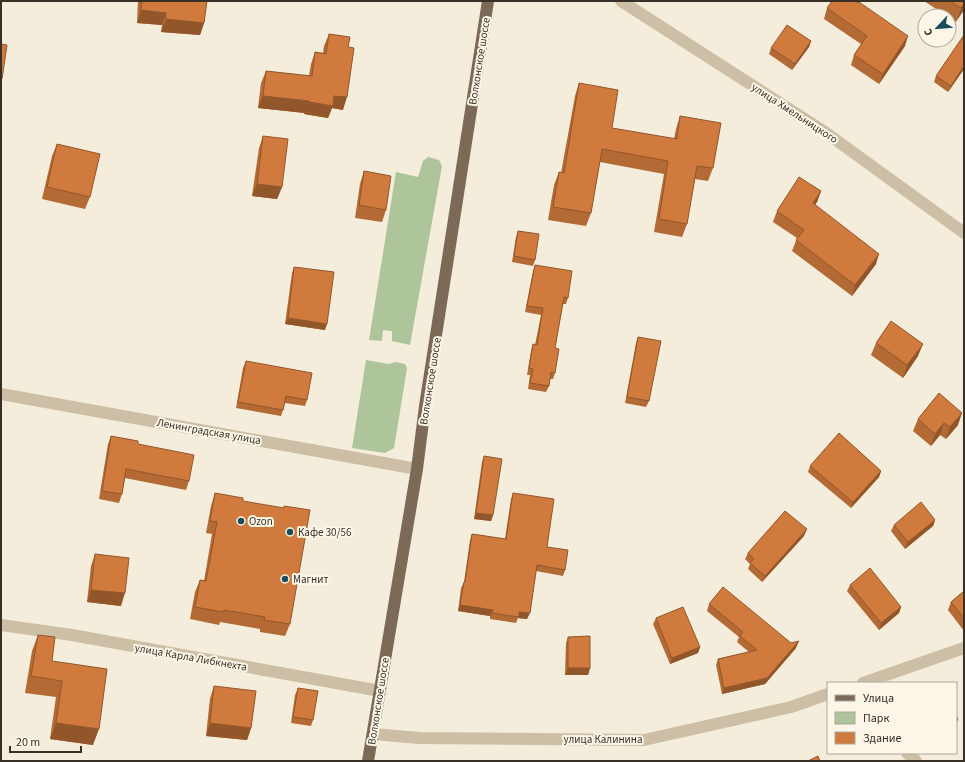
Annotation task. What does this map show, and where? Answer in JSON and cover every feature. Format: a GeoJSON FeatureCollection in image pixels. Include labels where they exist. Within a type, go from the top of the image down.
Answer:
{"type":"FeatureCollection","features":[{"type":"Feature","properties":{"kind":"main road","name":"Волхонское шоссе"},"geometry":{"type":"LineString","coordinates":[[368,761],[417,469],[426,400],[488,1]]}},
{"type":"Feature","properties":{"kind":"street","name":"улица Хмельницкого"},"geometry":{"type":"LineString","coordinates":[[621,1],[824,132],[964,233]]}},
{"type":"Feature","properties":{"kind":"street","name":"Ленинградская улица"},"geometry":{"type":"LineString","coordinates":[[1,394],[417,469]]}},
{"type":"Feature","properties":{"kind":"street","name":"улица Карла Либкнехта"},"geometry":{"type":"LineString","coordinates":[[1,625],[72,635],[380,691]]}},
{"type":"Feature","properties":{"kind":"street"},"geometry":{"type":"LineString","coordinates":[[866,682],[964,648]]}},
{"type":"Feature","properties":{"kind":"street","name":"улица Калинина"},"geometry":{"type":"LineString","coordinates":[[373,734],[419,738],[644,740],[791,707],[827,694]]}},
{"type":"Feature","properties":{"kind":"street"},"geometry":{"type":"LineString","coordinates":[[908,754],[916,761]]}},
{"type":"Feature","properties":{"kind":"green space"},"geometry":{"type":"Polygon","coordinates":[[[428,157],[439,160],[442,166],[410,345],[392,341],[392,331],[383,330],[382,341],[369,340],[396,172],[418,177],[423,161],[428,157]]]}},
{"type":"Feature","properties":{"kind":"green space"},"geometry":{"type":"Polygon","coordinates":[[[366,360],[389,364],[395,362],[405,364],[407,368],[394,448],[385,453],[352,448],[366,360]]]}},
{"type":"Feature","properties":{"kind":"building"},"geometry":{"type":"Polygon","coordinates":[[[142,1],[207,1],[204,23],[166,19],[166,13],[141,10],[142,1]]]}},
{"type":"Feature","properties":{"kind":"building"},"geometry":{"type":"Polygon","coordinates":[[[832,1],[859,2],[908,36],[883,74],[854,55],[867,36],[827,8],[832,1]]]}},
{"type":"Feature","properties":{"kind":"building"},"geometry":{"type":"Polygon","coordinates":[[[950,1],[964,1],[964,4],[961,8],[950,1]]]}},
{"type":"Feature","properties":{"kind":"building"},"geometry":{"type":"Polygon","coordinates":[[[787,25],[811,41],[795,64],[771,48],[787,25]]]}},
{"type":"Feature","properties":{"kind":"building"},"geometry":{"type":"Polygon","coordinates":[[[329,34],[350,37],[348,47],[354,48],[347,97],[334,96],[333,106],[309,101],[263,96],[266,71],[312,76],[315,52],[326,54],[329,34]]]}},
{"type":"Feature","properties":{"kind":"building"},"geometry":{"type":"Polygon","coordinates":[[[964,35],[964,66],[951,86],[936,76],[955,48],[957,48],[957,45],[964,35]]]}},
{"type":"Feature","properties":{"kind":"building"},"geometry":{"type":"Polygon","coordinates":[[[1,44],[7,45],[2,79],[1,78],[1,44]]]}},
{"type":"Feature","properties":{"kind":"building"},"geometry":{"type":"Polygon","coordinates":[[[579,83],[618,90],[612,128],[677,139],[680,116],[721,123],[713,168],[697,166],[687,224],[659,219],[668,161],[602,149],[591,213],[553,207],[559,172],[564,173],[579,83]]]}},
{"type":"Feature","properties":{"kind":"building"},"geometry":{"type":"Polygon","coordinates":[[[263,136],[288,139],[282,187],[257,184],[263,136]]]}},
{"type":"Feature","properties":{"kind":"building"},"geometry":{"type":"Polygon","coordinates":[[[57,144],[100,154],[90,197],[47,187],[57,144]]]}},
{"type":"Feature","properties":{"kind":"building"},"geometry":{"type":"Polygon","coordinates":[[[364,171],[391,176],[386,210],[359,205],[364,171]]]}},
{"type":"Feature","properties":{"kind":"building"},"geometry":{"type":"Polygon","coordinates":[[[799,177],[821,191],[813,203],[879,254],[855,285],[796,240],[804,230],[777,211],[799,177]]]}},
{"type":"Feature","properties":{"kind":"building"},"geometry":{"type":"Polygon","coordinates":[[[518,231],[539,234],[535,260],[514,256],[518,231]]]}},
{"type":"Feature","properties":{"kind":"building"},"geometry":{"type":"Polygon","coordinates":[[[535,265],[572,271],[568,298],[564,297],[555,348],[559,349],[555,373],[551,372],[549,386],[530,383],[533,369],[529,368],[533,344],[537,345],[543,308],[527,306],[535,265]]]}},
{"type":"Feature","properties":{"kind":"building"},"geometry":{"type":"Polygon","coordinates":[[[294,267],[334,272],[327,324],[288,318],[294,267]]]}},
{"type":"Feature","properties":{"kind":"building"},"geometry":{"type":"Polygon","coordinates":[[[891,321],[923,344],[907,365],[876,343],[891,321]]]}},
{"type":"Feature","properties":{"kind":"building"},"geometry":{"type":"Polygon","coordinates":[[[638,337],[661,341],[649,401],[627,397],[638,337]]]}},
{"type":"Feature","properties":{"kind":"building"},"geometry":{"type":"Polygon","coordinates":[[[246,361],[312,373],[307,400],[286,396],[283,410],[238,402],[246,361]]]}},
{"type":"Feature","properties":{"kind":"building"},"geometry":{"type":"Polygon","coordinates":[[[939,393],[962,413],[950,427],[944,423],[935,434],[918,419],[939,393]]]}},
{"type":"Feature","properties":{"kind":"building"},"geometry":{"type":"Polygon","coordinates":[[[839,433],[881,471],[853,502],[810,466],[839,433]]]}},
{"type":"Feature","properties":{"kind":"building"},"geometry":{"type":"Polygon","coordinates":[[[111,436],[138,441],[138,444],[194,455],[189,481],[126,469],[122,494],[102,491],[111,436]]]}},
{"type":"Feature","properties":{"kind":"building"},"geometry":{"type":"Polygon","coordinates":[[[484,456],[502,459],[493,515],[476,513],[484,456]]]}},
{"type":"Feature","properties":{"kind":"building"},"geometry":{"type":"Polygon","coordinates":[[[215,493],[243,498],[243,501],[284,508],[284,506],[310,510],[290,624],[264,620],[265,617],[195,607],[200,580],[206,581],[217,522],[210,521],[215,493]]]}},
{"type":"Feature","properties":{"kind":"building"},"geometry":{"type":"Polygon","coordinates":[[[513,493],[554,499],[547,547],[568,550],[565,570],[537,565],[530,613],[519,612],[519,617],[492,613],[493,610],[460,605],[472,534],[506,539],[513,493]]]}},
{"type":"Feature","properties":{"kind":"building"},"geometry":{"type":"Polygon","coordinates":[[[921,502],[935,520],[908,542],[894,525],[921,502]]]}},
{"type":"Feature","properties":{"kind":"building"},"geometry":{"type":"Polygon","coordinates":[[[785,511],[807,529],[765,576],[750,563],[754,559],[748,553],[785,511]]]}},
{"type":"Feature","properties":{"kind":"building"},"geometry":{"type":"Polygon","coordinates":[[[95,554],[129,558],[125,593],[91,590],[95,554]]]}},
{"type":"Feature","properties":{"kind":"building"},"geometry":{"type":"Polygon","coordinates":[[[870,568],[901,607],[881,623],[850,585],[870,568]]]}},
{"type":"Feature","properties":{"kind":"building"},"geometry":{"type":"Polygon","coordinates":[[[723,587],[791,643],[799,641],[767,678],[724,688],[718,659],[757,650],[740,636],[743,632],[709,604],[723,587]]]}},
{"type":"Feature","properties":{"kind":"building"},"geometry":{"type":"Polygon","coordinates":[[[964,591],[964,618],[951,602],[964,591]]]}},
{"type":"Feature","properties":{"kind":"building"},"geometry":{"type":"Polygon","coordinates":[[[683,607],[700,647],[672,658],[656,618],[683,607]]]}},
{"type":"Feature","properties":{"kind":"building"},"geometry":{"type":"Polygon","coordinates":[[[38,635],[55,637],[52,661],[107,669],[99,729],[56,723],[62,681],[31,676],[38,635]]]}},
{"type":"Feature","properties":{"kind":"building"},"geometry":{"type":"Polygon","coordinates":[[[590,636],[590,668],[568,668],[568,637],[590,636]]]}},
{"type":"Feature","properties":{"kind":"building"},"geometry":{"type":"Polygon","coordinates":[[[214,686],[256,691],[251,728],[210,723],[214,686]]]}},
{"type":"Feature","properties":{"kind":"building"},"geometry":{"type":"Polygon","coordinates":[[[298,688],[318,691],[313,720],[293,717],[298,688]]]}},
{"type":"Feature","properties":{"kind":"building"},"geometry":{"type":"Polygon","coordinates":[[[818,756],[820,761],[808,761],[818,756]]]}},
{"type":"Feature","properties":{"kind":"place","name":"Ozon"},"geometry":{"type":"Point","coordinates":[241,521]}},
{"type":"Feature","properties":{"kind":"place","name":"Кафе 30/56"},"geometry":{"type":"Point","coordinates":[290,532]}},
{"type":"Feature","properties":{"kind":"place","name":"Магнит"},"geometry":{"type":"Point","coordinates":[285,579]}}]}
